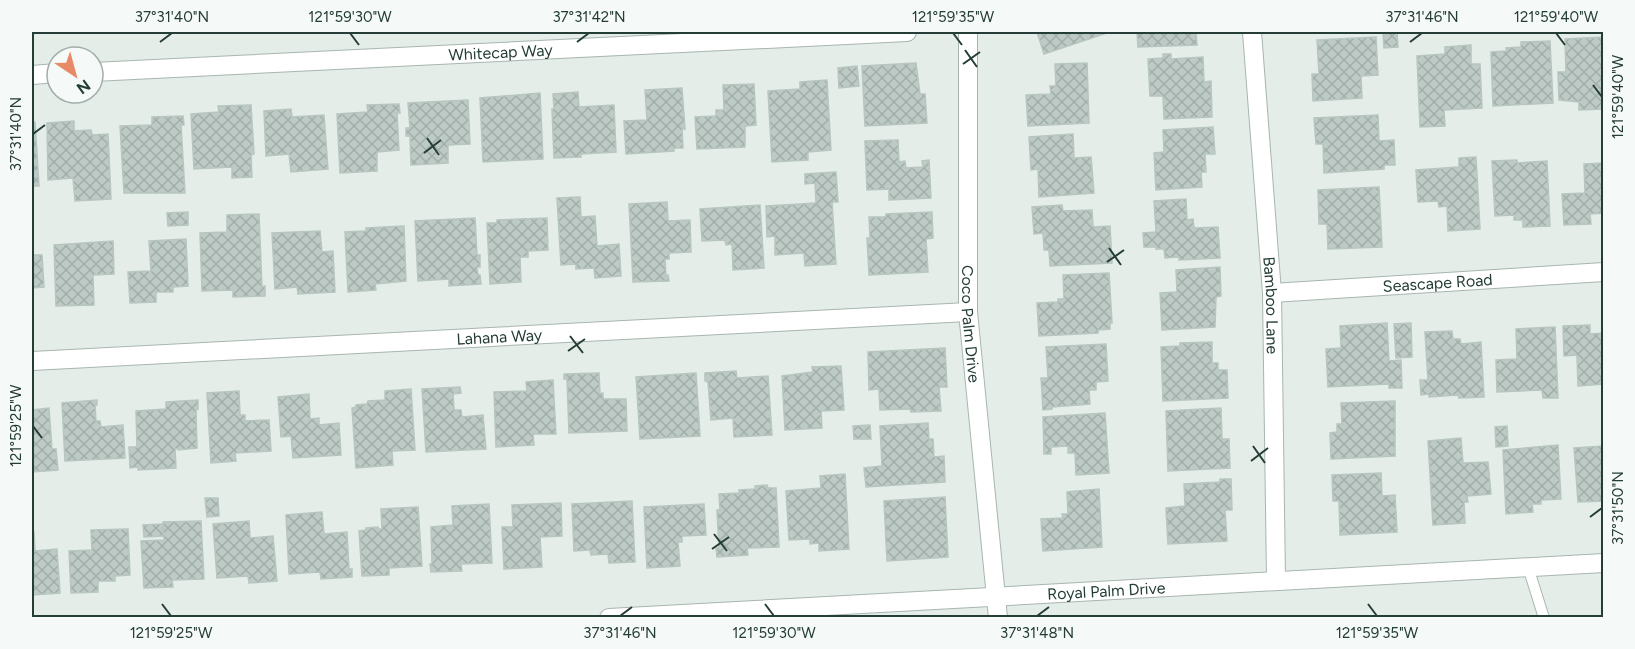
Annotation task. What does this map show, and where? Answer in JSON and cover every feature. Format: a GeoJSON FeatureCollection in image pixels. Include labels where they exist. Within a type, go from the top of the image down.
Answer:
{"type":"FeatureCollection","features":[{"type":"Feature","properties":{"kind":"street","name":"Whitecap Way"},"geometry":{"type":"LineString","coordinates":[[105,71],[907,32]]}},
{"type":"Feature","properties":{"kind":"street","name":"Coco Palm Drive"},"geometry":{"type":"LineString","coordinates":[[968,32],[968,312],[998,618]]}},
{"type":"Feature","properties":{"kind":"street","name":"Bamboo Lane"},"geometry":{"type":"LineString","coordinates":[[1252,32],[1272,293],[1276,580]]}},
{"type":"Feature","properties":{"kind":"street","name":"Seascape Road"},"geometry":{"type":"LineString","coordinates":[[1272,293],[1604,272]]}},
{"type":"Feature","properties":{"kind":"street","name":"Lahana Way"},"geometry":{"type":"LineString","coordinates":[[32,361],[968,312]]}},
{"type":"Feature","properties":{"kind":"street","name":"Royal Palm Drive"},"geometry":{"type":"LineString","coordinates":[[609,618],[1604,562]]}},
{"type":"Feature","properties":{"kind":"lane"},"geometry":{"type":"LineString","coordinates":[[1527,567],[1544,618]]}},
{"type":"Feature","properties":{"kind":"building"},"geometry":{"type":"Polygon","coordinates":[[[1037,32],[1106,32],[1107,33],[1044,54],[1037,32]]]}},
{"type":"Feature","properties":{"kind":"building"},"geometry":{"type":"Polygon","coordinates":[[[1137,32],[1196,32],[1197,45],[1138,47],[1137,32]]]}},
{"type":"Feature","properties":{"kind":"building"},"geometry":{"type":"Polygon","coordinates":[[[1383,32],[1397,32],[1398,47],[1384,48],[1383,32]]]}},
{"type":"Feature","properties":{"kind":"building"},"geometry":{"type":"Polygon","coordinates":[[[1376,37],[1378,75],[1361,76],[1362,98],[1313,101],[1312,74],[1319,74],[1317,40],[1376,37]]]}},
{"type":"Feature","properties":{"kind":"building"},"geometry":{"type":"Polygon","coordinates":[[[1604,37],[1603,109],[1579,110],[1579,102],[1559,100],[1558,72],[1566,72],[1565,39],[1604,37]]]}},
{"type":"Feature","properties":{"kind":"building"},"geometry":{"type":"Polygon","coordinates":[[[1550,41],[1553,103],[1493,106],[1491,52],[1521,47],[1521,42],[1550,41]]]}},
{"type":"Feature","properties":{"kind":"building"},"geometry":{"type":"Polygon","coordinates":[[[1471,45],[1471,64],[1480,64],[1482,108],[1444,110],[1445,126],[1420,127],[1417,56],[1445,54],[1445,47],[1471,45]]]}},
{"type":"Feature","properties":{"kind":"building"},"geometry":{"type":"Polygon","coordinates":[[[1163,54],[1171,54],[1171,59],[1203,57],[1204,82],[1211,81],[1212,117],[1164,119],[1163,96],[1150,96],[1148,59],[1163,58],[1163,54]]]}},
{"type":"Feature","properties":{"kind":"building"},"geometry":{"type":"Polygon","coordinates":[[[916,63],[920,94],[925,94],[927,123],[865,126],[862,66],[916,63]]]}},
{"type":"Feature","properties":{"kind":"building"},"geometry":{"type":"Polygon","coordinates":[[[1087,63],[1089,123],[1028,126],[1026,95],[1051,94],[1050,86],[1056,86],[1055,64],[1087,63]]]}},
{"type":"Feature","properties":{"kind":"building"},"geometry":{"type":"Polygon","coordinates":[[[857,66],[859,86],[839,88],[838,68],[857,66]]]}},
{"type":"Feature","properties":{"kind":"building"},"geometry":{"type":"Polygon","coordinates":[[[827,80],[831,150],[808,152],[808,160],[772,162],[768,91],[800,89],[800,82],[827,80]]]}},
{"type":"Feature","properties":{"kind":"building"},"geometry":{"type":"Polygon","coordinates":[[[754,84],[756,125],[745,126],[745,147],[697,149],[695,117],[716,116],[716,110],[724,110],[723,85],[754,84]]]}},
{"type":"Feature","properties":{"kind":"building"},"geometry":{"type":"Polygon","coordinates":[[[682,88],[685,129],[682,129],[683,148],[674,148],[674,151],[626,154],[624,121],[647,120],[645,90],[682,88]]]}},
{"type":"Feature","properties":{"kind":"building"},"geometry":{"type":"Polygon","coordinates":[[[578,92],[579,107],[614,105],[616,152],[554,158],[553,94],[578,92]]]}},
{"type":"Feature","properties":{"kind":"building"},"geometry":{"type":"Polygon","coordinates":[[[540,93],[543,159],[483,162],[480,98],[540,93]]]}},
{"type":"Feature","properties":{"kind":"building"},"geometry":{"type":"Polygon","coordinates":[[[468,100],[470,144],[448,145],[448,163],[411,165],[410,136],[406,136],[406,128],[410,128],[408,103],[468,100]]]}},
{"type":"Feature","properties":{"kind":"building"},"geometry":{"type":"Polygon","coordinates":[[[399,104],[400,113],[397,113],[399,150],[377,152],[377,171],[340,173],[337,114],[368,112],[367,105],[399,104]]]}},
{"type":"Feature","properties":{"kind":"building"},"geometry":{"type":"Polygon","coordinates":[[[251,105],[254,154],[251,155],[252,177],[232,178],[232,167],[194,169],[191,114],[219,112],[218,106],[251,105]]]}},
{"type":"Feature","properties":{"kind":"building"},"geometry":{"type":"Polygon","coordinates":[[[291,109],[292,117],[324,115],[328,169],[291,172],[289,154],[266,156],[264,111],[291,109]]]}},
{"type":"Feature","properties":{"kind":"building"},"geometry":{"type":"Polygon","coordinates":[[[1378,115],[1379,141],[1394,140],[1395,165],[1384,165],[1384,169],[1324,173],[1323,144],[1316,144],[1314,118],[1378,115]]]}},
{"type":"Feature","properties":{"kind":"building"},"geometry":{"type":"Polygon","coordinates":[[[183,116],[184,125],[181,125],[185,193],[124,193],[120,126],[152,125],[152,117],[183,116]]]}},
{"type":"Feature","properties":{"kind":"building"},"geometry":{"type":"Polygon","coordinates":[[[74,121],[74,131],[91,130],[92,135],[108,134],[111,199],[75,201],[73,178],[48,180],[47,123],[74,121]]]}},
{"type":"Feature","properties":{"kind":"building"},"geometry":{"type":"Polygon","coordinates":[[[35,122],[39,186],[32,186],[32,123],[35,122]]]}},
{"type":"Feature","properties":{"kind":"building"},"geometry":{"type":"Polygon","coordinates":[[[1213,127],[1215,154],[1205,154],[1206,172],[1201,172],[1202,187],[1156,190],[1154,153],[1164,152],[1163,130],[1213,127]]]}},
{"type":"Feature","properties":{"kind":"building"},"geometry":{"type":"Polygon","coordinates":[[[1073,134],[1074,158],[1091,157],[1094,193],[1039,197],[1038,169],[1031,170],[1029,137],[1073,134]]]}},
{"type":"Feature","properties":{"kind":"building"},"geometry":{"type":"Polygon","coordinates":[[[898,140],[899,162],[905,161],[906,168],[923,167],[922,161],[929,160],[931,198],[889,200],[889,189],[867,190],[865,141],[898,140]]]}},
{"type":"Feature","properties":{"kind":"building"},"geometry":{"type":"Polygon","coordinates":[[[1476,157],[1480,229],[1448,231],[1447,206],[1439,207],[1438,201],[1418,202],[1416,170],[1459,167],[1459,158],[1476,157]]]}},
{"type":"Feature","properties":{"kind":"building"},"geometry":{"type":"Polygon","coordinates":[[[1517,160],[1517,163],[1547,161],[1550,226],[1523,227],[1523,220],[1514,220],[1514,215],[1495,216],[1492,161],[1517,160]]]}},
{"type":"Feature","properties":{"kind":"building"},"geometry":{"type":"Polygon","coordinates":[[[1604,163],[1604,213],[1590,214],[1591,224],[1564,225],[1562,194],[1585,193],[1584,164],[1604,163]]]}},
{"type":"Feature","properties":{"kind":"building"},"geometry":{"type":"Polygon","coordinates":[[[836,172],[838,202],[832,202],[836,264],[805,266],[804,253],[775,255],[775,236],[767,237],[766,206],[816,203],[815,183],[805,184],[805,174],[836,172]]]}},
{"type":"Feature","properties":{"kind":"building"},"geometry":{"type":"Polygon","coordinates":[[[1379,187],[1382,247],[1328,249],[1327,224],[1319,224],[1318,190],[1379,187]]]}},
{"type":"Feature","properties":{"kind":"building"},"geometry":{"type":"Polygon","coordinates":[[[580,197],[581,217],[595,216],[597,246],[619,244],[621,276],[595,278],[594,268],[576,269],[576,264],[561,265],[557,198],[580,197]]]}},
{"type":"Feature","properties":{"kind":"building"},"geometry":{"type":"Polygon","coordinates":[[[1186,199],[1187,220],[1193,219],[1194,228],[1218,227],[1220,258],[1179,260],[1179,257],[1165,258],[1164,249],[1144,247],[1143,233],[1156,232],[1154,201],[1186,199]]]}},
{"type":"Feature","properties":{"kind":"building"},"geometry":{"type":"Polygon","coordinates":[[[667,202],[668,221],[690,220],[691,252],[669,253],[669,259],[665,259],[666,276],[668,275],[669,281],[633,282],[629,204],[667,202]]]}},
{"type":"Feature","properties":{"kind":"building"},"geometry":{"type":"Polygon","coordinates":[[[760,205],[764,268],[733,270],[732,244],[726,245],[725,240],[702,241],[700,209],[760,205]]]}},
{"type":"Feature","properties":{"kind":"building"},"geometry":{"type":"Polygon","coordinates":[[[1062,205],[1063,211],[1092,210],[1093,227],[1110,226],[1112,263],[1050,266],[1049,250],[1044,250],[1043,233],[1034,234],[1032,207],[1062,205]]]}},
{"type":"Feature","properties":{"kind":"building"},"geometry":{"type":"Polygon","coordinates":[[[188,212],[188,225],[168,226],[167,213],[188,212]]]}},
{"type":"Feature","properties":{"kind":"building"},"geometry":{"type":"Polygon","coordinates":[[[932,212],[933,238],[926,239],[928,272],[869,275],[867,238],[870,238],[869,217],[932,212]]]}},
{"type":"Feature","properties":{"kind":"building"},"geometry":{"type":"Polygon","coordinates":[[[259,214],[262,287],[265,286],[265,296],[233,297],[233,290],[202,291],[200,233],[227,232],[227,215],[259,214]]]}},
{"type":"Feature","properties":{"kind":"building"},"geometry":{"type":"Polygon","coordinates":[[[475,218],[477,255],[480,255],[480,267],[477,267],[481,284],[449,286],[449,279],[418,281],[415,221],[475,218]]]}},
{"type":"Feature","properties":{"kind":"building"},"geometry":{"type":"Polygon","coordinates":[[[547,218],[548,250],[528,251],[528,257],[520,257],[521,282],[490,284],[487,223],[497,223],[497,220],[547,218]]]}},
{"type":"Feature","properties":{"kind":"building"},"geometry":{"type":"Polygon","coordinates":[[[404,226],[406,281],[375,284],[376,290],[348,292],[345,232],[366,231],[366,228],[404,226]]]}},
{"type":"Feature","properties":{"kind":"building"},"geometry":{"type":"Polygon","coordinates":[[[320,231],[322,252],[333,251],[335,292],[298,294],[297,287],[275,289],[272,233],[320,231]]]}},
{"type":"Feature","properties":{"kind":"building"},"geometry":{"type":"Polygon","coordinates":[[[186,239],[188,286],[173,287],[173,292],[156,292],[156,302],[130,303],[128,272],[151,271],[149,241],[186,239]]]}},
{"type":"Feature","properties":{"kind":"building"},"geometry":{"type":"Polygon","coordinates":[[[113,241],[114,274],[93,275],[94,305],[56,306],[54,245],[113,241]]]}},
{"type":"Feature","properties":{"kind":"building"},"geometry":{"type":"Polygon","coordinates":[[[32,255],[42,255],[44,287],[32,288],[32,255]]]}},
{"type":"Feature","properties":{"kind":"building"},"geometry":{"type":"Polygon","coordinates":[[[1220,267],[1221,296],[1216,297],[1215,327],[1162,330],[1160,293],[1177,292],[1176,270],[1220,267]]]}},
{"type":"Feature","properties":{"kind":"building"},"geometry":{"type":"Polygon","coordinates":[[[1109,273],[1112,323],[1110,323],[1110,329],[1098,330],[1098,333],[1039,336],[1037,303],[1058,302],[1058,299],[1064,299],[1063,275],[1109,273]]]}},
{"type":"Feature","properties":{"kind":"building"},"geometry":{"type":"Polygon","coordinates":[[[1387,323],[1389,361],[1401,360],[1402,388],[1389,388],[1389,384],[1328,387],[1326,349],[1341,348],[1340,326],[1387,323]]]}},
{"type":"Feature","properties":{"kind":"building"},"geometry":{"type":"Polygon","coordinates":[[[1411,323],[1412,357],[1396,358],[1394,324],[1411,323]]]}},
{"type":"Feature","properties":{"kind":"building"},"geometry":{"type":"Polygon","coordinates":[[[1590,325],[1590,334],[1604,333],[1604,384],[1578,386],[1577,355],[1564,356],[1563,326],[1590,325]]]}},
{"type":"Feature","properties":{"kind":"building"},"geometry":{"type":"Polygon","coordinates":[[[1555,327],[1558,398],[1543,398],[1542,390],[1497,392],[1496,360],[1517,359],[1516,329],[1555,327]]]}},
{"type":"Feature","properties":{"kind":"building"},"geometry":{"type":"Polygon","coordinates":[[[1452,331],[1453,339],[1460,339],[1461,344],[1481,342],[1484,397],[1421,395],[1420,380],[1428,380],[1425,332],[1452,331]]]}},
{"type":"Feature","properties":{"kind":"building"},"geometry":{"type":"Polygon","coordinates":[[[1212,342],[1212,363],[1218,363],[1218,370],[1227,370],[1228,398],[1163,401],[1161,347],[1180,346],[1180,343],[1212,342]]]}},
{"type":"Feature","properties":{"kind":"building"},"geometry":{"type":"Polygon","coordinates":[[[1106,344],[1108,381],[1096,382],[1096,390],[1089,390],[1090,404],[1052,407],[1052,409],[1043,410],[1041,378],[1048,378],[1046,347],[1106,344]]]}},
{"type":"Feature","properties":{"kind":"building"},"geometry":{"type":"Polygon","coordinates":[[[945,348],[947,387],[939,387],[941,411],[880,410],[879,389],[869,390],[868,352],[945,348]]]}},
{"type":"Feature","properties":{"kind":"building"},"geometry":{"type":"Polygon","coordinates":[[[841,366],[844,410],[821,411],[822,428],[785,430],[782,376],[813,372],[812,367],[841,366]]]}},
{"type":"Feature","properties":{"kind":"building"},"geometry":{"type":"Polygon","coordinates":[[[736,371],[737,378],[768,376],[772,435],[734,437],[733,418],[711,420],[708,382],[705,381],[705,373],[736,371]]]}},
{"type":"Feature","properties":{"kind":"building"},"geometry":{"type":"Polygon","coordinates":[[[599,373],[600,394],[603,393],[603,399],[626,399],[627,431],[569,433],[567,379],[564,379],[564,374],[599,373]]]}},
{"type":"Feature","properties":{"kind":"building"},"geometry":{"type":"Polygon","coordinates":[[[696,373],[700,436],[640,439],[636,377],[696,373]]]}},
{"type":"Feature","properties":{"kind":"building"},"geometry":{"type":"Polygon","coordinates":[[[553,380],[556,434],[533,434],[534,445],[496,447],[494,392],[527,391],[526,382],[553,380]]]}},
{"type":"Feature","properties":{"kind":"building"},"geometry":{"type":"Polygon","coordinates":[[[460,387],[461,393],[453,394],[454,410],[461,410],[462,417],[483,415],[486,449],[426,452],[422,389],[460,387]]]}},
{"type":"Feature","properties":{"kind":"building"},"geometry":{"type":"Polygon","coordinates":[[[411,389],[415,450],[392,451],[393,465],[356,468],[352,408],[356,405],[367,404],[368,401],[385,400],[385,391],[411,389]]]}},
{"type":"Feature","properties":{"kind":"building"},"geometry":{"type":"Polygon","coordinates":[[[239,391],[240,415],[245,415],[245,421],[269,420],[271,451],[235,453],[236,461],[211,463],[207,393],[239,391]]]}},
{"type":"Feature","properties":{"kind":"building"},"geometry":{"type":"Polygon","coordinates":[[[309,394],[310,419],[319,418],[319,425],[339,423],[341,455],[293,458],[291,436],[281,437],[278,397],[309,394]]]}},
{"type":"Feature","properties":{"kind":"building"},"geometry":{"type":"Polygon","coordinates":[[[97,400],[96,421],[100,421],[101,427],[123,425],[125,458],[65,461],[62,403],[97,400]]]}},
{"type":"Feature","properties":{"kind":"building"},"geometry":{"type":"Polygon","coordinates":[[[198,400],[197,448],[175,449],[176,468],[138,470],[138,467],[130,468],[129,447],[137,447],[136,411],[166,409],[166,402],[198,400]]]}},
{"type":"Feature","properties":{"kind":"building"},"geometry":{"type":"Polygon","coordinates":[[[1395,401],[1395,456],[1331,459],[1330,433],[1337,432],[1337,424],[1342,424],[1341,403],[1395,401]]]}},
{"type":"Feature","properties":{"kind":"building"},"geometry":{"type":"Polygon","coordinates":[[[49,408],[52,449],[56,449],[58,470],[32,472],[32,410],[49,408]]]}},
{"type":"Feature","properties":{"kind":"building"},"geometry":{"type":"Polygon","coordinates":[[[1221,408],[1222,439],[1229,439],[1230,468],[1168,471],[1166,411],[1221,408]]]}},
{"type":"Feature","properties":{"kind":"building"},"geometry":{"type":"Polygon","coordinates":[[[1105,413],[1109,473],[1076,475],[1075,453],[1068,453],[1068,446],[1051,447],[1051,454],[1044,454],[1043,417],[1105,413]]]}},
{"type":"Feature","properties":{"kind":"building"},"geometry":{"type":"Polygon","coordinates":[[[928,423],[929,439],[933,439],[934,457],[944,456],[945,482],[866,487],[864,468],[882,466],[880,426],[928,423]]]}},
{"type":"Feature","properties":{"kind":"building"},"geometry":{"type":"Polygon","coordinates":[[[870,425],[871,439],[854,439],[853,426],[870,425]]]}},
{"type":"Feature","properties":{"kind":"building"},"geometry":{"type":"Polygon","coordinates":[[[1507,426],[1508,446],[1496,447],[1495,427],[1507,426]]]}},
{"type":"Feature","properties":{"kind":"building"},"geometry":{"type":"Polygon","coordinates":[[[1461,438],[1463,463],[1488,462],[1491,494],[1467,496],[1468,502],[1464,502],[1465,523],[1433,525],[1428,441],[1461,438]]]}},
{"type":"Feature","properties":{"kind":"building"},"geometry":{"type":"Polygon","coordinates":[[[1558,445],[1561,499],[1541,500],[1541,504],[1532,504],[1533,512],[1506,514],[1503,450],[1558,445]]]}},
{"type":"Feature","properties":{"kind":"building"},"geometry":{"type":"Polygon","coordinates":[[[1604,446],[1604,501],[1578,502],[1574,448],[1604,446]]]}},
{"type":"Feature","properties":{"kind":"building"},"geometry":{"type":"Polygon","coordinates":[[[1381,473],[1382,496],[1395,495],[1397,532],[1340,535],[1339,501],[1333,501],[1332,475],[1381,473]]]}},
{"type":"Feature","properties":{"kind":"building"},"geometry":{"type":"Polygon","coordinates":[[[845,474],[849,549],[819,551],[819,543],[810,544],[810,539],[789,540],[786,491],[821,488],[820,476],[845,474]]]}},
{"type":"Feature","properties":{"kind":"building"},"geometry":{"type":"Polygon","coordinates":[[[1220,479],[1231,479],[1232,510],[1225,510],[1227,541],[1168,544],[1166,508],[1185,506],[1184,484],[1220,482],[1220,479]]]}},
{"type":"Feature","properties":{"kind":"building"},"geometry":{"type":"Polygon","coordinates":[[[767,485],[768,488],[776,488],[779,547],[747,548],[748,555],[717,557],[719,494],[739,493],[739,490],[755,489],[755,486],[767,485]]]}},
{"type":"Feature","properties":{"kind":"building"},"geometry":{"type":"Polygon","coordinates":[[[1099,489],[1102,547],[1043,551],[1041,519],[1063,518],[1062,514],[1068,514],[1067,492],[1099,489]]]}},
{"type":"Feature","properties":{"kind":"building"},"geometry":{"type":"Polygon","coordinates":[[[945,497],[948,557],[887,561],[884,501],[945,497]]]}},
{"type":"Feature","properties":{"kind":"building"},"geometry":{"type":"Polygon","coordinates":[[[205,498],[218,498],[219,516],[207,517],[205,498]]]}},
{"type":"Feature","properties":{"kind":"building"},"geometry":{"type":"Polygon","coordinates":[[[632,501],[635,562],[609,563],[608,554],[591,555],[590,550],[574,551],[572,504],[632,501]]]}},
{"type":"Feature","properties":{"kind":"building"},"geometry":{"type":"Polygon","coordinates":[[[561,503],[562,536],[540,537],[542,567],[504,569],[502,527],[513,527],[512,505],[561,503]]]}},
{"type":"Feature","properties":{"kind":"building"},"geometry":{"type":"Polygon","coordinates":[[[489,504],[492,563],[461,564],[462,571],[431,572],[431,527],[453,525],[452,506],[489,504]]]}},
{"type":"Feature","properties":{"kind":"building"},"geometry":{"type":"Polygon","coordinates":[[[704,504],[706,535],[682,536],[682,542],[678,542],[680,566],[647,568],[644,507],[704,504]]]}},
{"type":"Feature","properties":{"kind":"building"},"geometry":{"type":"Polygon","coordinates":[[[418,507],[422,566],[389,568],[389,575],[362,576],[359,531],[366,530],[366,528],[382,529],[381,509],[418,507]]]}},
{"type":"Feature","properties":{"kind":"building"},"geometry":{"type":"Polygon","coordinates":[[[322,512],[324,534],[347,532],[349,569],[352,569],[352,577],[321,579],[320,572],[289,574],[286,515],[322,512]]]}},
{"type":"Feature","properties":{"kind":"building"},"geometry":{"type":"Polygon","coordinates":[[[201,521],[204,579],[172,580],[173,587],[144,588],[141,541],[164,540],[163,522],[201,521]]]}},
{"type":"Feature","properties":{"kind":"building"},"geometry":{"type":"Polygon","coordinates":[[[249,521],[250,538],[273,536],[277,581],[249,583],[248,576],[217,578],[213,524],[249,521]]]}},
{"type":"Feature","properties":{"kind":"building"},"geometry":{"type":"Polygon","coordinates":[[[162,524],[163,536],[144,537],[143,525],[162,524]]]}},
{"type":"Feature","properties":{"kind":"building"},"geometry":{"type":"Polygon","coordinates":[[[128,529],[130,575],[115,576],[115,581],[98,581],[98,592],[71,593],[69,551],[92,550],[91,530],[128,529]]]}},
{"type":"Feature","properties":{"kind":"building"},"geometry":{"type":"Polygon","coordinates":[[[34,532],[35,551],[57,549],[60,593],[32,595],[32,533],[34,532]]]}}]}
